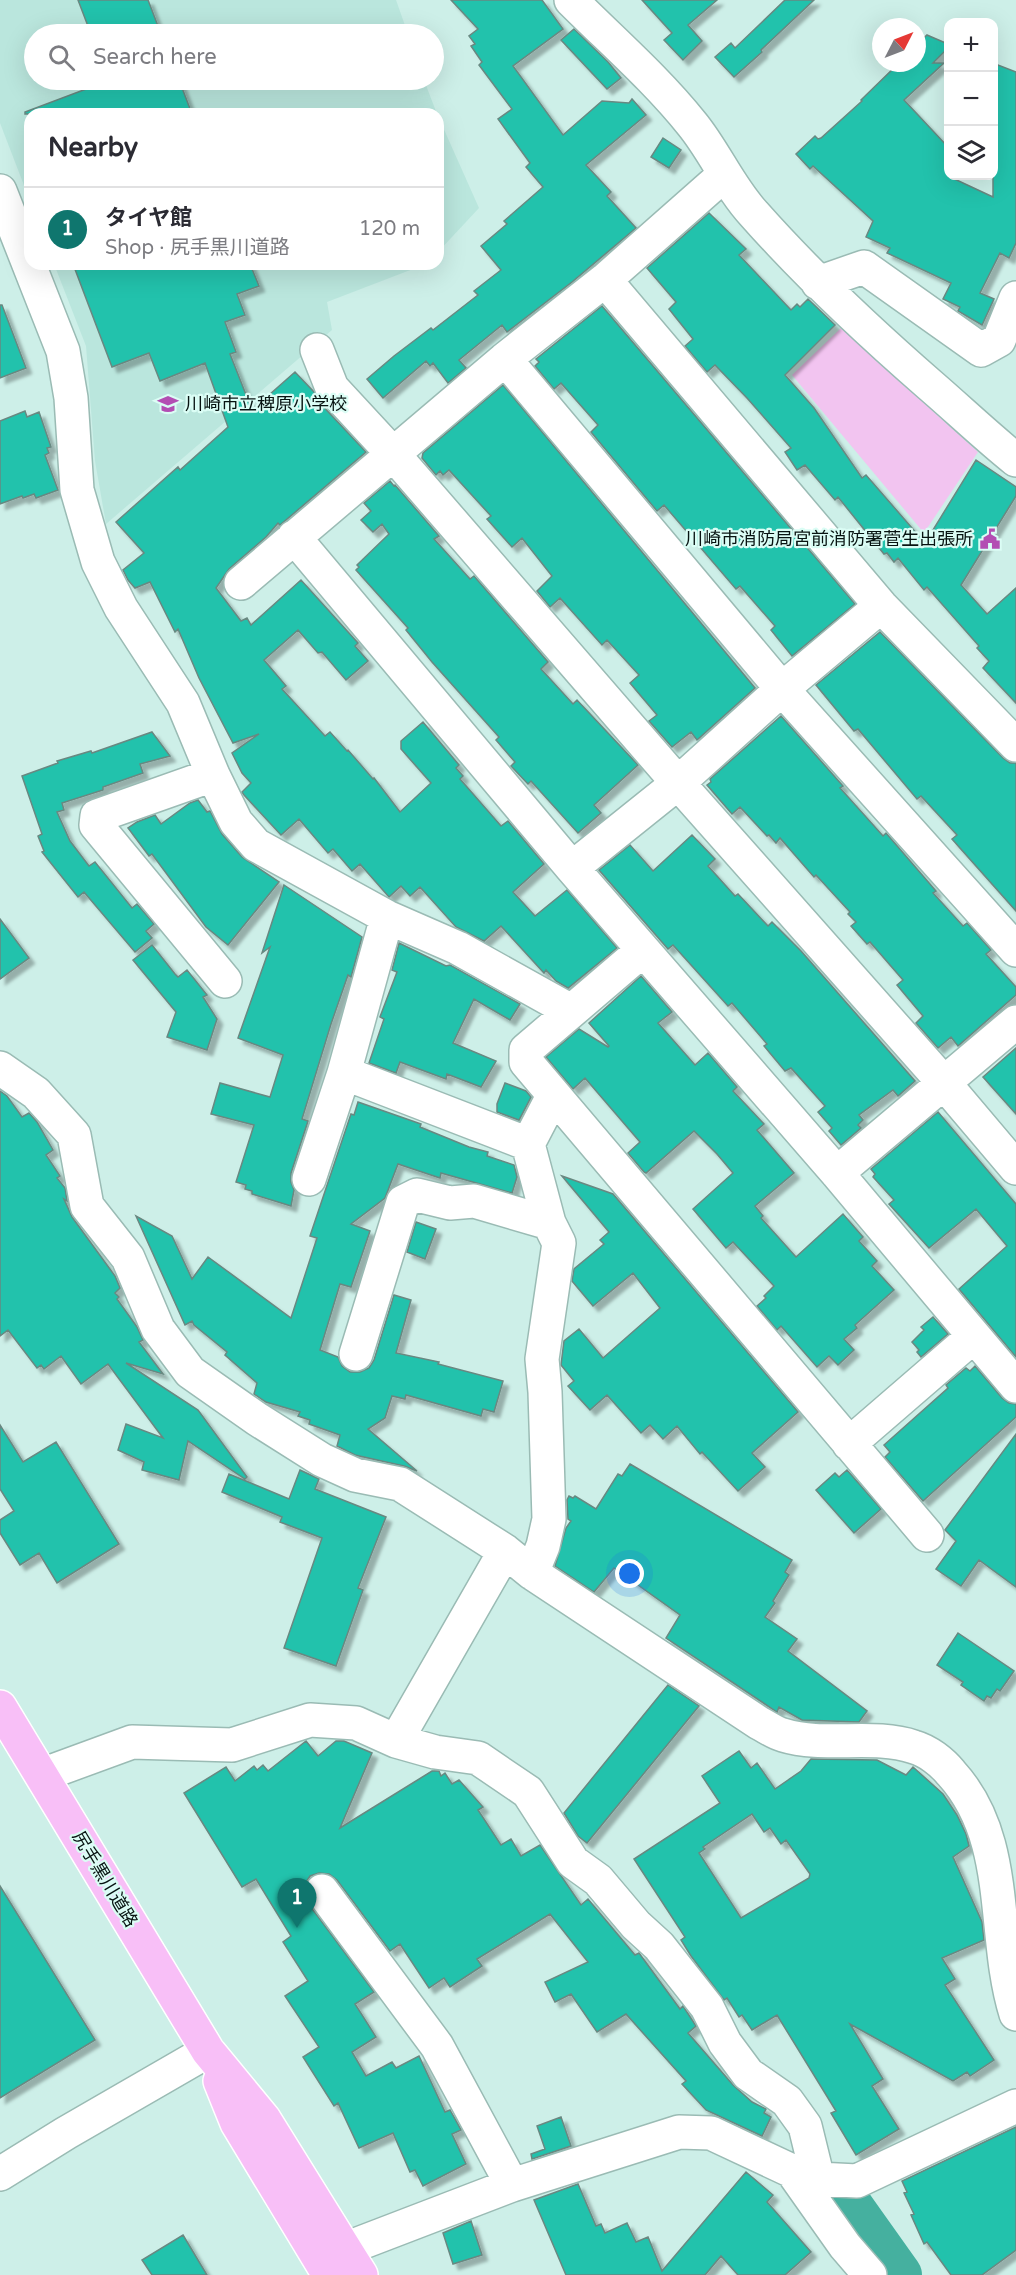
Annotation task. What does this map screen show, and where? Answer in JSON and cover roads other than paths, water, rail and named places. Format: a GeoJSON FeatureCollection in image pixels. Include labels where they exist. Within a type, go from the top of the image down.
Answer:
{"type":"FeatureCollection","features":[{"type":"Feature","properties":{"kind":"main road","name":"尻手黒川道路"},"geometry":{"type":"LineString","coordinates":[[0,1707],[208,2051],[237,2123],[345,2266]]}},
{"type":"Feature","properties":{"kind":"street"},"geometry":{"type":"LineString","coordinates":[[571,0],[664,91],[713,152],[725,174],[752,212],[818,283],[1016,460]]}},
{"type":"Feature","properties":{"kind":"street"},"geometry":{"type":"LineString","coordinates":[[242,583],[505,359],[605,280],[725,174]]}},
{"type":"Feature","properties":{"kind":"street"},"geometry":{"type":"LineString","coordinates":[[0,191],[24,252]]}},
{"type":"Feature","properties":{"kind":"street"},"geometry":{"type":"LineString","coordinates":[[818,283],[864,267],[981,350],[999,340],[1016,298]]}},
{"type":"Feature","properties":{"kind":"street"},"geometry":{"type":"LineString","coordinates":[[31,270],[63,351],[71,398],[77,489],[98,562],[121,608],[183,703],[213,775],[236,822],[256,845],[387,917],[458,948],[571,1011]]}},
{"type":"Feature","properties":{"kind":"street"},"geometry":{"type":"LineString","coordinates":[[605,280],[881,606],[1016,745]]}},
{"type":"Feature","properties":{"kind":"street"},"geometry":{"type":"LineString","coordinates":[[317,350],[332,388],[394,455],[1016,1168]]}},
{"type":"Feature","properties":{"kind":"street"},"geometry":{"type":"LineString","coordinates":[[505,359],[782,689],[1016,950]]}},
{"type":"Feature","properties":{"kind":"street"},"geometry":{"type":"LineString","coordinates":[[294,537],[572,868],[837,1173],[1016,1386]]}},
{"type":"Feature","properties":{"kind":"street"},"geometry":{"type":"LineString","coordinates":[[572,868],[678,783],[782,689],[881,606]]}},
{"type":"Feature","properties":{"kind":"street"},"geometry":{"type":"LineString","coordinates":[[213,775],[97,816],[96,825],[225,981]]}},
{"type":"Feature","properties":{"kind":"street"},"geometry":{"type":"LineString","coordinates":[[309,1179],[344,1073],[387,917]]}},
{"type":"Feature","properties":{"kind":"street"},"geometry":{"type":"LineString","coordinates":[[643,950],[526,1050],[526,1062],[927,1534]]}},
{"type":"Feature","properties":{"kind":"street"},"geometry":{"type":"LineString","coordinates":[[837,1173],[1016,1022]]}},
{"type":"Feature","properties":{"kind":"street"},"geometry":{"type":"LineString","coordinates":[[0,1068],[36,1093],[74,1135],[87,1206],[128,1258],[158,1329],[190,1372],[256,1419],[322,1460],[355,1475],[400,1484],[505,1551],[532,1573],[782,1735],[806,1739],[887,1742],[915,1747],[942,1763],[963,1786],[982,1821],[995,1868],[1008,1988],[1016,2014]]}},
{"type":"Feature","properties":{"kind":"street"},"geometry":{"type":"LineString","coordinates":[[344,1073],[528,1144]]}},
{"type":"Feature","properties":{"kind":"street"},"geometry":{"type":"LineString","coordinates":[[532,1573],[543,1546],[549,1519],[542,1359],[559,1243],[549,1223],[528,1144],[553,1096]]}},
{"type":"Feature","properties":{"kind":"street"},"geometry":{"type":"LineString","coordinates":[[356,1354],[402,1202],[417,1195],[450,1203],[474,1201],[549,1223]]}},
{"type":"Feature","properties":{"kind":"street"},"geometry":{"type":"LineString","coordinates":[[849,1444],[974,1336]]}},
{"type":"Feature","properties":{"kind":"street"},"geometry":{"type":"LineString","coordinates":[[396,1741],[505,1551]]}},
{"type":"Feature","properties":{"kind":"street"},"geometry":{"type":"LineString","coordinates":[[42,1775],[132,1742],[232,1745],[310,1720],[356,1723],[396,1741],[435,1752],[478,1758],[528,1792],[573,1862],[598,1880],[636,1925],[659,1946],[707,2007],[725,2043],[748,2074],[787,2101],[805,2126],[805,2175],[845,2246],[870,2275]]}},
{"type":"Feature","properties":{"kind":"street"},"geometry":{"type":"LineString","coordinates":[[322,1891],[437,2046],[512,2186]]}},
{"type":"Feature","properties":{"kind":"street"},"geometry":{"type":"LineString","coordinates":[[0,2174],[208,2051]]}},
{"type":"Feature","properties":{"kind":"street"},"geometry":{"type":"LineString","coordinates":[[345,2266],[512,2186],[679,2132],[711,2133],[805,2175],[857,2181],[1016,2106]]}},
{"type":"Feature","properties":{"kind":"waterway"},"geometry":{"type":"LineString","coordinates":[[845,2199],[899,2275]]}},
{"type":"Feature","properties":{"kind":"place","name":"川崎市立稗原小学校"},"geometry":{"type":"Point","coordinates":[168,404]}},
{"type":"Feature","properties":{"kind":"place","name":"川崎市消防局宮前消防署菅生出張所"},"geometry":{"type":"Point","coordinates":[990,539]}},
{"type":"Feature","properties":{"kind":"place","name":"タイヤ館"},"geometry":{"type":"Point","coordinates":[297,1928]}}]}
